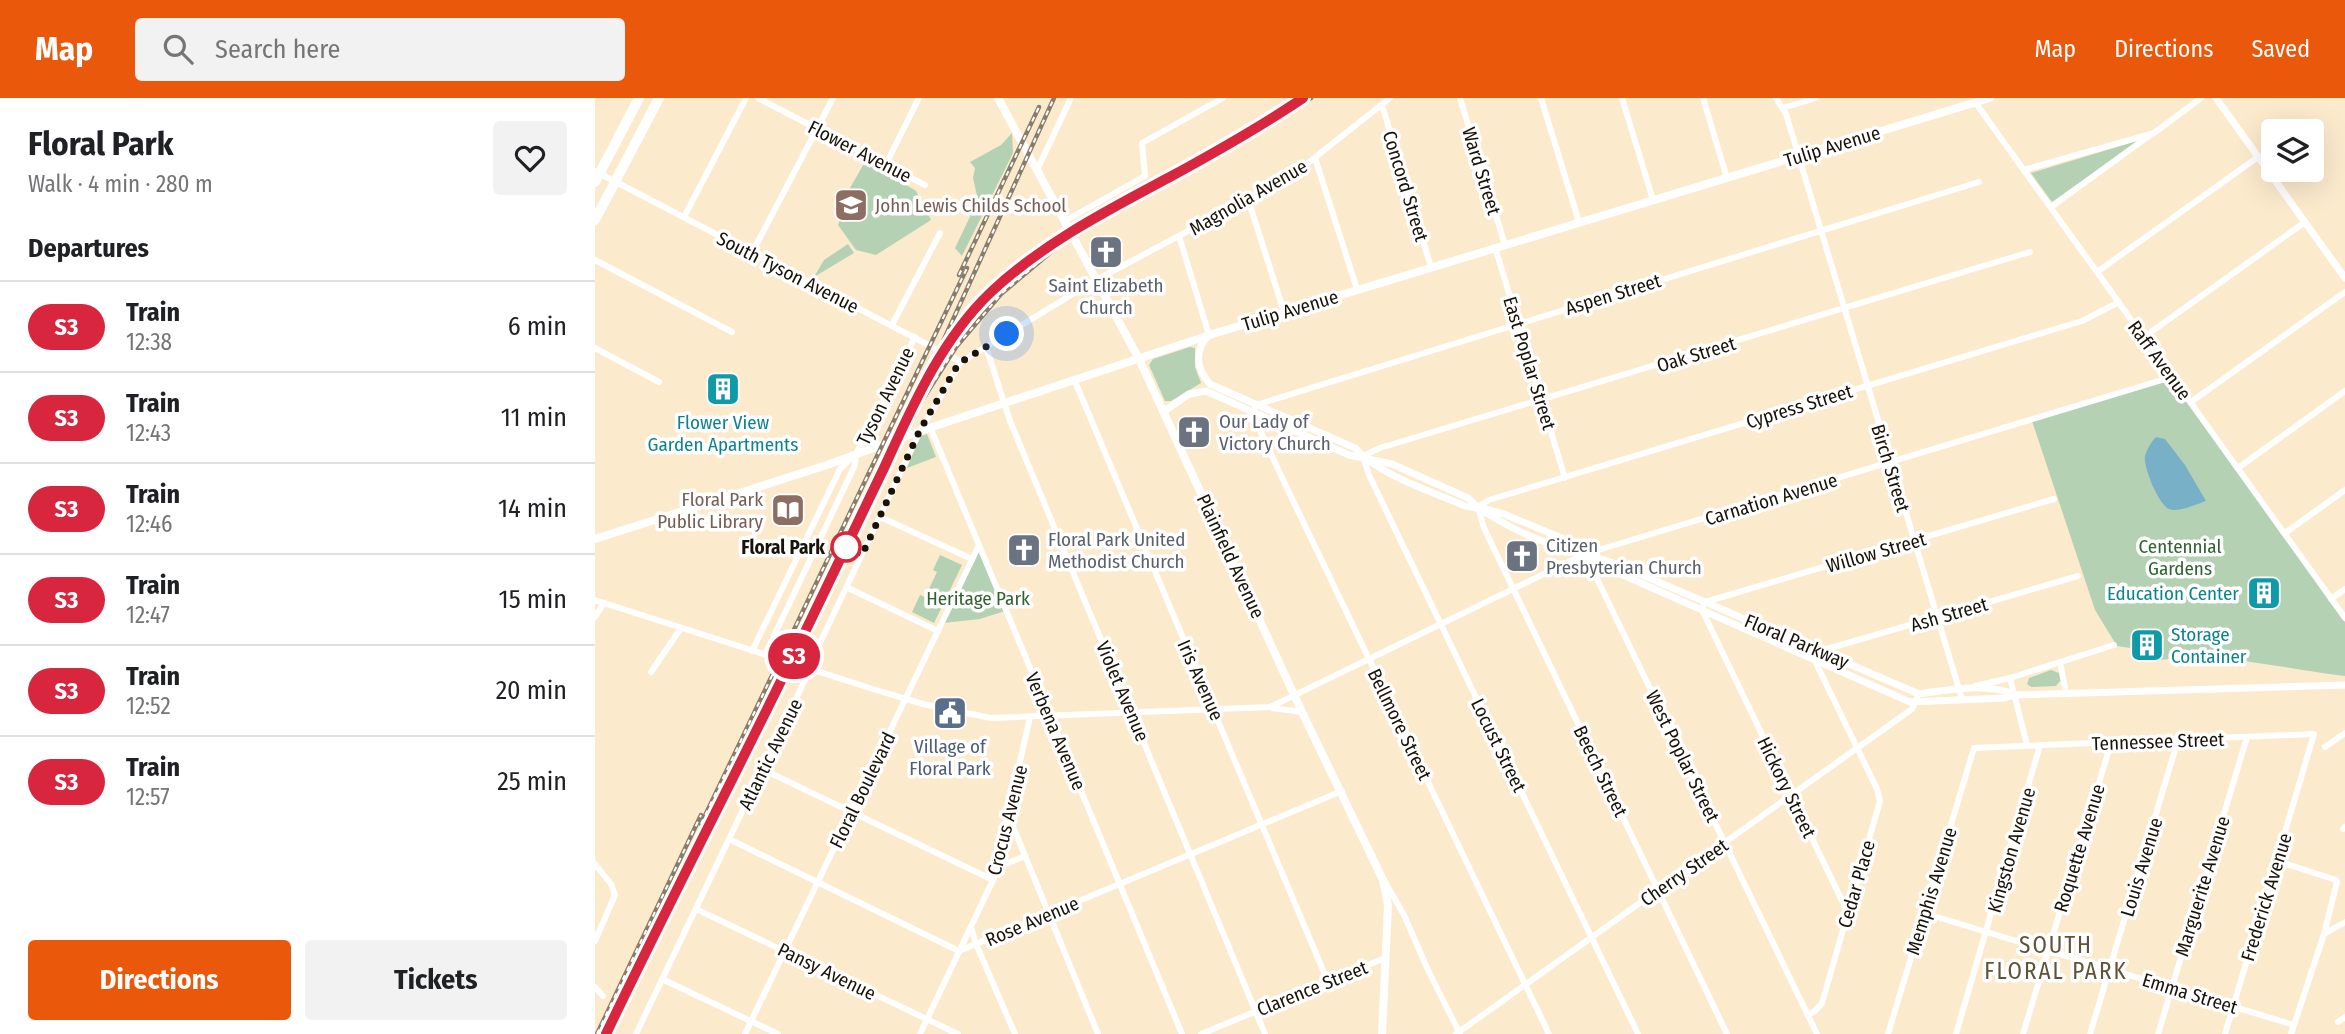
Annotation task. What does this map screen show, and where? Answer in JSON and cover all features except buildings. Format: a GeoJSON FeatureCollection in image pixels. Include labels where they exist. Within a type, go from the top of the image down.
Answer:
{"type":"FeatureCollection","features":[{"type":"Feature","properties":{"kind":"main road"},"geometry":{"type":"LineString","coordinates":[[595,220],[659,98]]}},
{"type":"Feature","properties":{"kind":"main road","name":"Plainfield Avenue"},"geometry":{"type":"LineString","coordinates":[[998,98],[1139,359],[1302,712],[1383,880],[1388,898],[1388,917],[1382,1034]]}},
{"type":"Feature","properties":{"kind":"main road","name":"Tulip Avenue"},"geometry":{"type":"LineString","coordinates":[[595,539],[1209,335],[1988,98]]}},
{"type":"Feature","properties":{"kind":"main road"},"geometry":{"type":"LineString","coordinates":[[596,176],[635,99]]}},
{"type":"Feature","properties":{"kind":"street"},"geometry":{"type":"LineString","coordinates":[[684,217],[746,98]]}},
{"type":"Feature","properties":{"kind":"street","name":"Flower Avenue"},"geometry":{"type":"LineString","coordinates":[[758,98],[925,185]]}},
{"type":"Feature","properties":{"kind":"street"},"geometry":{"type":"LineString","coordinates":[[753,253],[833,98]]}},
{"type":"Feature","properties":{"kind":"street"},"geometry":{"type":"LineString","coordinates":[[885,164],[919,98]]}},
{"type":"Feature","properties":{"kind":"street"},"geometry":{"type":"LineString","coordinates":[[1037,170],[1071,98]]}},
{"type":"Feature","properties":{"kind":"street"},"geometry":{"type":"LineString","coordinates":[[1065,221],[1145,176],[1142,143],[1223,98]]}},
{"type":"Feature","properties":{"kind":"street","name":"Magnolia Avenue"},"geometry":{"type":"LineString","coordinates":[[961,362],[1096,280],[1248,199],[1315,159],[1390,98]]}},
{"type":"Feature","properties":{"kind":"street","name":"Ward Street"},"geometry":{"type":"LineString","coordinates":[[1460,98],[1500,246]]}},
{"type":"Feature","properties":{"kind":"street"},"geometry":{"type":"LineString","coordinates":[[1541,98],[1579,222]]}},
{"type":"Feature","properties":{"kind":"street"},"geometry":{"type":"LineString","coordinates":[[1622,98],[1653,200]]}},
{"type":"Feature","properties":{"kind":"street"},"geometry":{"type":"LineString","coordinates":[[1703,98],[1727,178]]}},
{"type":"Feature","properties":{"kind":"street","name":"Birch Street"},"geometry":{"type":"LineString","coordinates":[[1776,98],[1783,108],[1913,541],[1963,689],[1962,699]]}},
{"type":"Feature","properties":{"kind":"street"},"geometry":{"type":"LineString","coordinates":[[1783,108],[1816,98]]}},
{"type":"Feature","properties":{"kind":"street"},"geometry":{"type":"LineString","coordinates":[[2051,207],[2201,98]]}},
{"type":"Feature","properties":{"kind":"street"},"geometry":{"type":"LineString","coordinates":[[2216,98],[2345,278]]}},
{"type":"Feature","properties":{"kind":"street","name":"Raff Avenue"},"geometry":{"type":"LineString","coordinates":[[1975,102],[2345,618]]}},
{"type":"Feature","properties":{"kind":"street","name":"Concord Street"},"geometry":{"type":"LineString","coordinates":[[1382,105],[1431,267]]}},
{"type":"Feature","properties":{"kind":"street"},"geometry":{"type":"LineString","coordinates":[[2024,170],[2154,133]]}},
{"type":"Feature","properties":{"kind":"street"},"geometry":{"type":"LineString","coordinates":[[2097,272],[2258,157]]}},
{"type":"Feature","properties":{"kind":"street"},"geometry":{"type":"LineString","coordinates":[[1315,159],[1357,289]]}},
{"type":"Feature","properties":{"kind":"street","name":"South Tyson Avenue"},"geometry":{"type":"LineString","coordinates":[[596,176],[615,182],[684,217],[961,362]]}},
{"type":"Feature","properties":{"kind":"street","name":"Aspen Street"},"geometry":{"type":"LineString","coordinates":[[1254,409],[1517,323],[1979,182]]}},
{"type":"Feature","properties":{"kind":"street"},"geometry":{"type":"LineString","coordinates":[[1248,199],[1283,312]]}},
{"type":"Feature","properties":{"kind":"street"},"geometry":{"type":"LineString","coordinates":[[2144,337],[2305,222]]}},
{"type":"Feature","properties":{"kind":"street"},"geometry":{"type":"LineString","coordinates":[[891,326],[940,233]]}},
{"type":"Feature","properties":{"kind":"street"},"geometry":{"type":"LineString","coordinates":[[1163,412],[1189,394],[1208,388],[1198,356],[1199,347],[1209,335],[1179,236]]}},
{"type":"Feature","properties":{"kind":"street","name":"East Poplar Street"},"geometry":{"type":"LineString","coordinates":[[1500,246],[1517,323],[1565,478]]}},
{"type":"Feature","properties":{"kind":"street","name":"Oak Street"},"geometry":{"type":"LineString","coordinates":[[1363,456],[1380,448],[2030,252]]}},
{"type":"Feature","properties":{"kind":"street"},"geometry":{"type":"LineString","coordinates":[[595,260],[732,332]]}},
{"type":"Feature","properties":{"kind":"street"},"geometry":{"type":"LineString","coordinates":[[2191,402],[2345,292]]}},
{"type":"Feature","properties":{"kind":"street","name":"Cypress Street"},"geometry":{"type":"LineString","coordinates":[[1478,507],[1489,500],[2082,321],[2119,302]]}},
{"type":"Feature","properties":{"kind":"street","name":"Tyson Avenue"},"geometry":{"type":"LineString","coordinates":[[856,454],[915,337]]}},
{"type":"Feature","properties":{"kind":"street","name":"Violet Avenue"},"geometry":{"type":"LineString","coordinates":[[986,347],[1010,421],[1265,1034]]}},
{"type":"Feature","properties":{"kind":"street"},"geometry":{"type":"LineString","coordinates":[[595,348],[659,382]]}},
{"type":"Feature","properties":{"kind":"street","name":"Atlantic Avenue"},"geometry":{"type":"LineString","coordinates":[[636,1034],[920,430],[961,362]]}},
{"type":"Feature","properties":{"kind":"street","name":"Carnation Avenue"},"geometry":{"type":"LineString","coordinates":[[1270,707],[1585,554],[2172,377]]}},
{"type":"Feature","properties":{"kind":"street","name":"Iris Avenue"},"geometry":{"type":"LineString","coordinates":[[1075,379],[1328,982]]}},
{"type":"Feature","properties":{"kind":"street","name":"Floral Parkway"},"geometry":{"type":"LineString","coordinates":[[1208,388],[1312,439],[1351,456],[1363,456]]}},
{"type":"Feature","properties":{"kind":"street"},"geometry":{"type":"LineString","coordinates":[[2238,468],[2345,391]]}},
{"type":"Feature","properties":{"kind":"street","name":"Floral Parkway"},"geometry":{"type":"LineString","coordinates":[[1254,409],[1355,448],[1388,472],[1429,485],[1465,506],[1478,507],[1500,522],[1564,540],[1616,572],[1653,584],[1703,606],[1914,706],[2014,695],[2345,685]]}},
{"type":"Feature","properties":{"kind":"street","name":"Bellmore Street"},"geometry":{"type":"LineString","coordinates":[[1254,409],[1369,658],[1549,1034]]}},
{"type":"Feature","properties":{"kind":"street","name":"Verbena Avenue"},"geometry":{"type":"LineString","coordinates":[[930,427],[1182,1034]]}},
{"type":"Feature","properties":{"kind":"street"},"geometry":{"type":"LineString","coordinates":[[1312,439],[1315,431]]}},
{"type":"Feature","properties":{"kind":"street"},"geometry":{"type":"LineString","coordinates":[[752,651],[839,469],[856,454]]}},
{"type":"Feature","properties":{"kind":"street"},"geometry":{"type":"LineString","coordinates":[[765,655],[855,465],[856,454]]}},
{"type":"Feature","properties":{"kind":"street","name":"Locust Street"},"geometry":{"type":"LineString","coordinates":[[1363,456],[1369,475],[1638,1034]]}},
{"type":"Feature","properties":{"kind":"street"},"geometry":{"type":"LineString","coordinates":[[2285,533],[2345,490]]}},
{"type":"Feature","properties":{"kind":"street","name":"Willow Street"},"geometry":{"type":"LineString","coordinates":[[1703,606],[2054,499]]}},
{"type":"Feature","properties":{"kind":"street","name":"Beech Street"},"geometry":{"type":"LineString","coordinates":[[1478,507],[1484,527],[1727,1034]]}},
{"type":"Feature","properties":{"kind":"street"},"geometry":{"type":"LineString","coordinates":[[880,517],[972,559]]}},
{"type":"Feature","properties":{"kind":"street","name":"Floral Boulevard"},"geometry":{"type":"LineString","coordinates":[[745,1034],[979,545]]}},
{"type":"Feature","properties":{"kind":"street","name":"West Poplar Street"},"geometry":{"type":"LineString","coordinates":[[1585,554],[1817,1034]]}},
{"type":"Feature","properties":{"kind":"street","name":"Ash Street"},"geometry":{"type":"LineString","coordinates":[[1820,651],[2078,576]]}},
{"type":"Feature","properties":{"kind":"street"},"geometry":{"type":"LineString","coordinates":[[846,587],[938,631]]}},
{"type":"Feature","properties":{"kind":"street"},"geometry":{"type":"LineString","coordinates":[[2331,598],[2345,589]]}},
{"type":"Feature","properties":{"kind":"street","name":"Carnation Avenue"},"geometry":{"type":"LineString","coordinates":[[595,600],[905,699],[991,718],[1270,707],[1302,712]]}},
{"type":"Feature","properties":{"kind":"street"},"geometry":{"type":"LineString","coordinates":[[595,617],[604,603]]}},
{"type":"Feature","properties":{"kind":"street","name":"Floral Parkway"},"geometry":{"type":"LineString","coordinates":[[1703,606],[1773,631],[1919,694],[1963,689],[2005,691],[2014,695]]}},
{"type":"Feature","properties":{"kind":"street","name":"Floral Parkway"},"geometry":{"type":"LineString","coordinates":[[1703,606],[1726,660]]}},
{"type":"Feature","properties":{"kind":"street"},"geometry":{"type":"LineString","coordinates":[[651,672],[681,628]]}},
{"type":"Feature","properties":{"kind":"street"},"geometry":{"type":"LineString","coordinates":[[1768,639],[1773,631]]}},
{"type":"Feature","properties":{"kind":"street"},"geometry":{"type":"LineString","coordinates":[[1963,689],[2010,678],[2114,645]]}},
{"type":"Feature","properties":{"kind":"street"},"geometry":{"type":"LineString","coordinates":[[1815,661],[1820,651]]}},
{"type":"Feature","properties":{"kind":"street","name":"Hickory Street"},"geometry":{"type":"LineString","coordinates":[[1726,660],[1848,913]]}},
{"type":"Feature","properties":{"kind":"street","name":"Cedar Place"},"geometry":{"type":"LineString","coordinates":[[1807,1015],[1822,1003],[1880,801],[1877,789],[1815,661]]}},
{"type":"Feature","properties":{"kind":"street"},"geometry":{"type":"LineString","coordinates":[[2060,662],[2066,693]]}},
{"type":"Feature","properties":{"kind":"street"},"geometry":{"type":"LineString","coordinates":[[2010,678],[2027,745]]}},
{"type":"Feature","properties":{"kind":"street"},"geometry":{"type":"LineString","coordinates":[[1914,706],[1919,694]]}},
{"type":"Feature","properties":{"kind":"street","name":"Cherry Street"},"geometry":{"type":"LineString","coordinates":[[1458,1033],[1858,749],[1914,706]]}},
{"type":"Feature","properties":{"kind":"street","name":"Crocus Avenue"},"geometry":{"type":"LineString","coordinates":[[920,1034],[993,880],[1030,717]]}},
{"type":"Feature","properties":{"kind":"street"},"geometry":{"type":"LineString","coordinates":[[2325,747],[2345,733]]}},
{"type":"Feature","properties":{"kind":"street","name":"Tennessee Street"},"geometry":{"type":"LineString","coordinates":[[1975,748],[2314,734],[2308,760]]}},
{"type":"Feature","properties":{"kind":"street","name":"Marguerite Avenue"},"geometry":{"type":"LineString","coordinates":[[2158,1034],[2247,737]]}},
{"type":"Feature","properties":{"kind":"street","name":"Louis Avenue"},"geometry":{"type":"LineString","coordinates":[[2090,1034],[2178,740]]}},
{"type":"Feature","properties":{"kind":"street","name":"Roquette Avenue"},"geometry":{"type":"LineString","coordinates":[[2023,1034],[2111,743]]}},
{"type":"Feature","properties":{"kind":"street","name":"Kingston Avenue"},"geometry":{"type":"LineString","coordinates":[[1956,1034],[2040,745]]}},
{"type":"Feature","properties":{"kind":"street","name":"Memphis Avenue"},"geometry":{"type":"LineString","coordinates":[[1888,1034],[1975,748]]}},
{"type":"Feature","properties":{"kind":"street","name":"Frederick Avenue"},"geometry":{"type":"LineString","coordinates":[[2225,1034],[2308,760]]}},
{"type":"Feature","properties":{"kind":"street"},"geometry":{"type":"LineString","coordinates":[[762,769],[993,880]]}},
{"type":"Feature","properties":{"kind":"street","name":"Rose Avenue"},"geometry":{"type":"LineString","coordinates":[[729,839],[960,951],[1342,791]]}},
{"type":"Feature","properties":{"kind":"street"},"geometry":{"type":"LineString","coordinates":[[1009,818],[1098,1034]]}},
{"type":"Feature","properties":{"kind":"street"},"geometry":{"type":"LineString","coordinates":[[996,868],[1025,856]]}},
{"type":"Feature","properties":{"kind":"street"},"geometry":{"type":"LineString","coordinates":[[2277,861],[2336,880],[2324,934],[2291,1034]]}},
{"type":"Feature","properties":{"kind":"street"},"geometry":{"type":"LineString","coordinates":[[595,864],[611,884],[615,895],[595,941]]}},
{"type":"Feature","properties":{"kind":"street"},"geometry":{"type":"LineString","coordinates":[[1383,880],[1395,896],[1458,1033]]}},
{"type":"Feature","properties":{"kind":"street","name":"Pansy Avenue"},"geometry":{"type":"LineString","coordinates":[[695,909],[958,1034]]}},
{"type":"Feature","properties":{"kind":"street","name":"Emma Street"},"geometry":{"type":"LineString","coordinates":[[1924,914],[2294,1025]]}},
{"type":"Feature","properties":{"kind":"street"},"geometry":{"type":"LineString","coordinates":[[1388,917],[1398,917],[1406,923]]}},
{"type":"Feature","properties":{"kind":"street"},"geometry":{"type":"LineString","coordinates":[[2324,934],[2345,922]]}},
{"type":"Feature","properties":{"kind":"street"},"geometry":{"type":"LineString","coordinates":[[971,927],[1015,1034]]}},
{"type":"Feature","properties":{"kind":"street","name":"Clarence Street"},"geometry":{"type":"LineString","coordinates":[[1201,1034],[1385,957]]}},
{"type":"Feature","properties":{"kind":"street"},"geometry":{"type":"LineString","coordinates":[[662,979],[778,1034]]}},
{"type":"Feature","properties":{"kind":"street"},"geometry":{"type":"LineString","coordinates":[[595,986],[603,996]]}},
{"type":"Feature","properties":{"kind":"street"},"geometry":{"type":"LineString","coordinates":[[2338,1022],[2345,1017]]}},
{"type":"Feature","properties":{"kind":"green space"},"geometry":{"type":"Polygon","coordinates":[[[1012,133],[1013,153],[962,256],[955,248],[978,200],[973,178],[975,168],[970,162],[1001,145],[1012,133]]]}},
{"type":"Feature","properties":{"kind":"green space"},"geometry":{"type":"Polygon","coordinates":[[[2140,140],[2052,202],[2031,173],[2140,140]]]}},
{"type":"Feature","properties":{"kind":"green space"},"geometry":{"type":"Polygon","coordinates":[[[866,160],[916,191],[931,220],[876,255],[856,250],[838,225],[843,210],[842,202],[866,160]]]}},
{"type":"Feature","properties":{"kind":"green space"},"geometry":{"type":"Polygon","coordinates":[[[848,244],[854,253],[814,277],[824,260],[848,244]]]}},
{"type":"Feature","properties":{"kind":"green space"},"geometry":{"type":"Polygon","coordinates":[[[1190,347],[1195,348],[1195,367],[1201,383],[1171,401],[1165,401],[1149,365],[1153,359],[1190,347]]]}},
{"type":"Feature","properties":{"kind":"green space","name":"Centennial Gardens"},"geometry":{"type":"Polygon","coordinates":[[[2172,377],[2345,622],[2345,676],[2224,659],[2144,658],[2133,652],[2137,649],[2117,646],[2095,610],[2032,421],[2172,377]]]}},
{"type":"Feature","properties":{"kind":"green space"},"geometry":{"type":"Polygon","coordinates":[[[927,434],[936,457],[907,468],[919,437],[927,434]]]}},
{"type":"Feature","properties":{"kind":"green space","name":"Heritage Park"},"geometry":{"type":"Polygon","coordinates":[[[979,548],[1005,611],[980,619],[943,623],[979,548]]]}},
{"type":"Feature","properties":{"kind":"green space"},"geometry":{"type":"Polygon","coordinates":[[[940,555],[962,565],[934,623],[912,612],[920,595],[925,597],[937,572],[933,570],[940,555]]]}},
{"type":"Feature","properties":{"kind":"green space"},"geometry":{"type":"Polygon","coordinates":[[[2051,670],[2059,673],[2061,680],[2056,686],[2031,687],[2027,684],[2029,678],[2051,670]]]}},
{"type":"Feature","properties":{"kind":"water"},"geometry":{"type":"Polygon","coordinates":[[[2156,437],[2165,439],[2185,465],[2206,501],[2173,510],[2161,501],[2152,485],[2145,461],[2147,451],[2156,437]]]}},
{"type":"Feature","properties":{"kind":"railway"},"geometry":{"type":"LineString","coordinates":[[930,370],[1054,98]]}},
{"type":"Feature","properties":{"kind":"railway"},"geometry":{"type":"LineString","coordinates":[[612,1034],[697,856],[781,692],[916,410],[956,347],[1001,294],[1057,247],[1241,143],[1311,98]]}},
{"type":"Feature","properties":{"kind":"railway"},"geometry":{"type":"LineString","coordinates":[[959,275],[1039,107]]}},
{"type":"Feature","properties":{"kind":"railway"},"geometry":{"type":"LineString","coordinates":[[701,824],[967,268]]}},
{"type":"Feature","properties":{"kind":"railway"},"geometry":{"type":"LineString","coordinates":[[597,1034],[701,815]]}},
{"type":"Feature","properties":{"kind":"train","name":"S3"},"geometry":{"type":"LineString","coordinates":[[606,1034],[695,849],[796,652],[909,416],[960,327],[1000,284],[1061,239],[1239,139],[1303,98]]}},
{"type":"Feature","properties":{"kind":"place","name":"John Lewis Childs School"},"geometry":{"type":"Point","coordinates":[851,205]}},
{"type":"Feature","properties":{"kind":"place","name":"Saint Elizabeth Church"},"geometry":{"type":"Point","coordinates":[1106,252]}},
{"type":"Feature","properties":{"kind":"place","name":"Flower View Garden Apartments"},"geometry":{"type":"Point","coordinates":[723,389]}},
{"type":"Feature","properties":{"kind":"place","name":"Our Lady of Victory Church"},"geometry":{"type":"Point","coordinates":[1194,432]}},
{"type":"Feature","properties":{"kind":"place","name":"Floral Park Public Library"},"geometry":{"type":"Point","coordinates":[788,510]}},
{"type":"Feature","properties":{"kind":"place","name":"Floral Park"},"geometry":{"type":"Point","coordinates":[846,547]}},
{"type":"Feature","properties":{"kind":"place","name":"Floral Park United Methodist Church"},"geometry":{"type":"Point","coordinates":[1024,550]}},
{"type":"Feature","properties":{"kind":"place","name":"Citizen Presbyterian Church"},"geometry":{"type":"Point","coordinates":[1522,556]}},
{"type":"Feature","properties":{"kind":"place","name":"Education Center"},"geometry":{"type":"Point","coordinates":[2264,593]}},
{"type":"Feature","properties":{"kind":"place","name":"Storage Container"},"geometry":{"type":"Point","coordinates":[2147,645]}},
{"type":"Feature","properties":{"kind":"place","name":"Village of Floral Park"},"geometry":{"type":"Point","coordinates":[950,713]}},
{"type":"Feature","properties":{"kind":"district","name":"SOUTH FLORAL PARK"},"geometry":{"type":"Point","coordinates":[2056,958]}},
{"type":"Feature","properties":{"kind":"route"},"geometry":{"type":"LineString","coordinates":[[846,547],[862,555],[920,430],[956,368],[961,362],[1007,334]]}}]}
